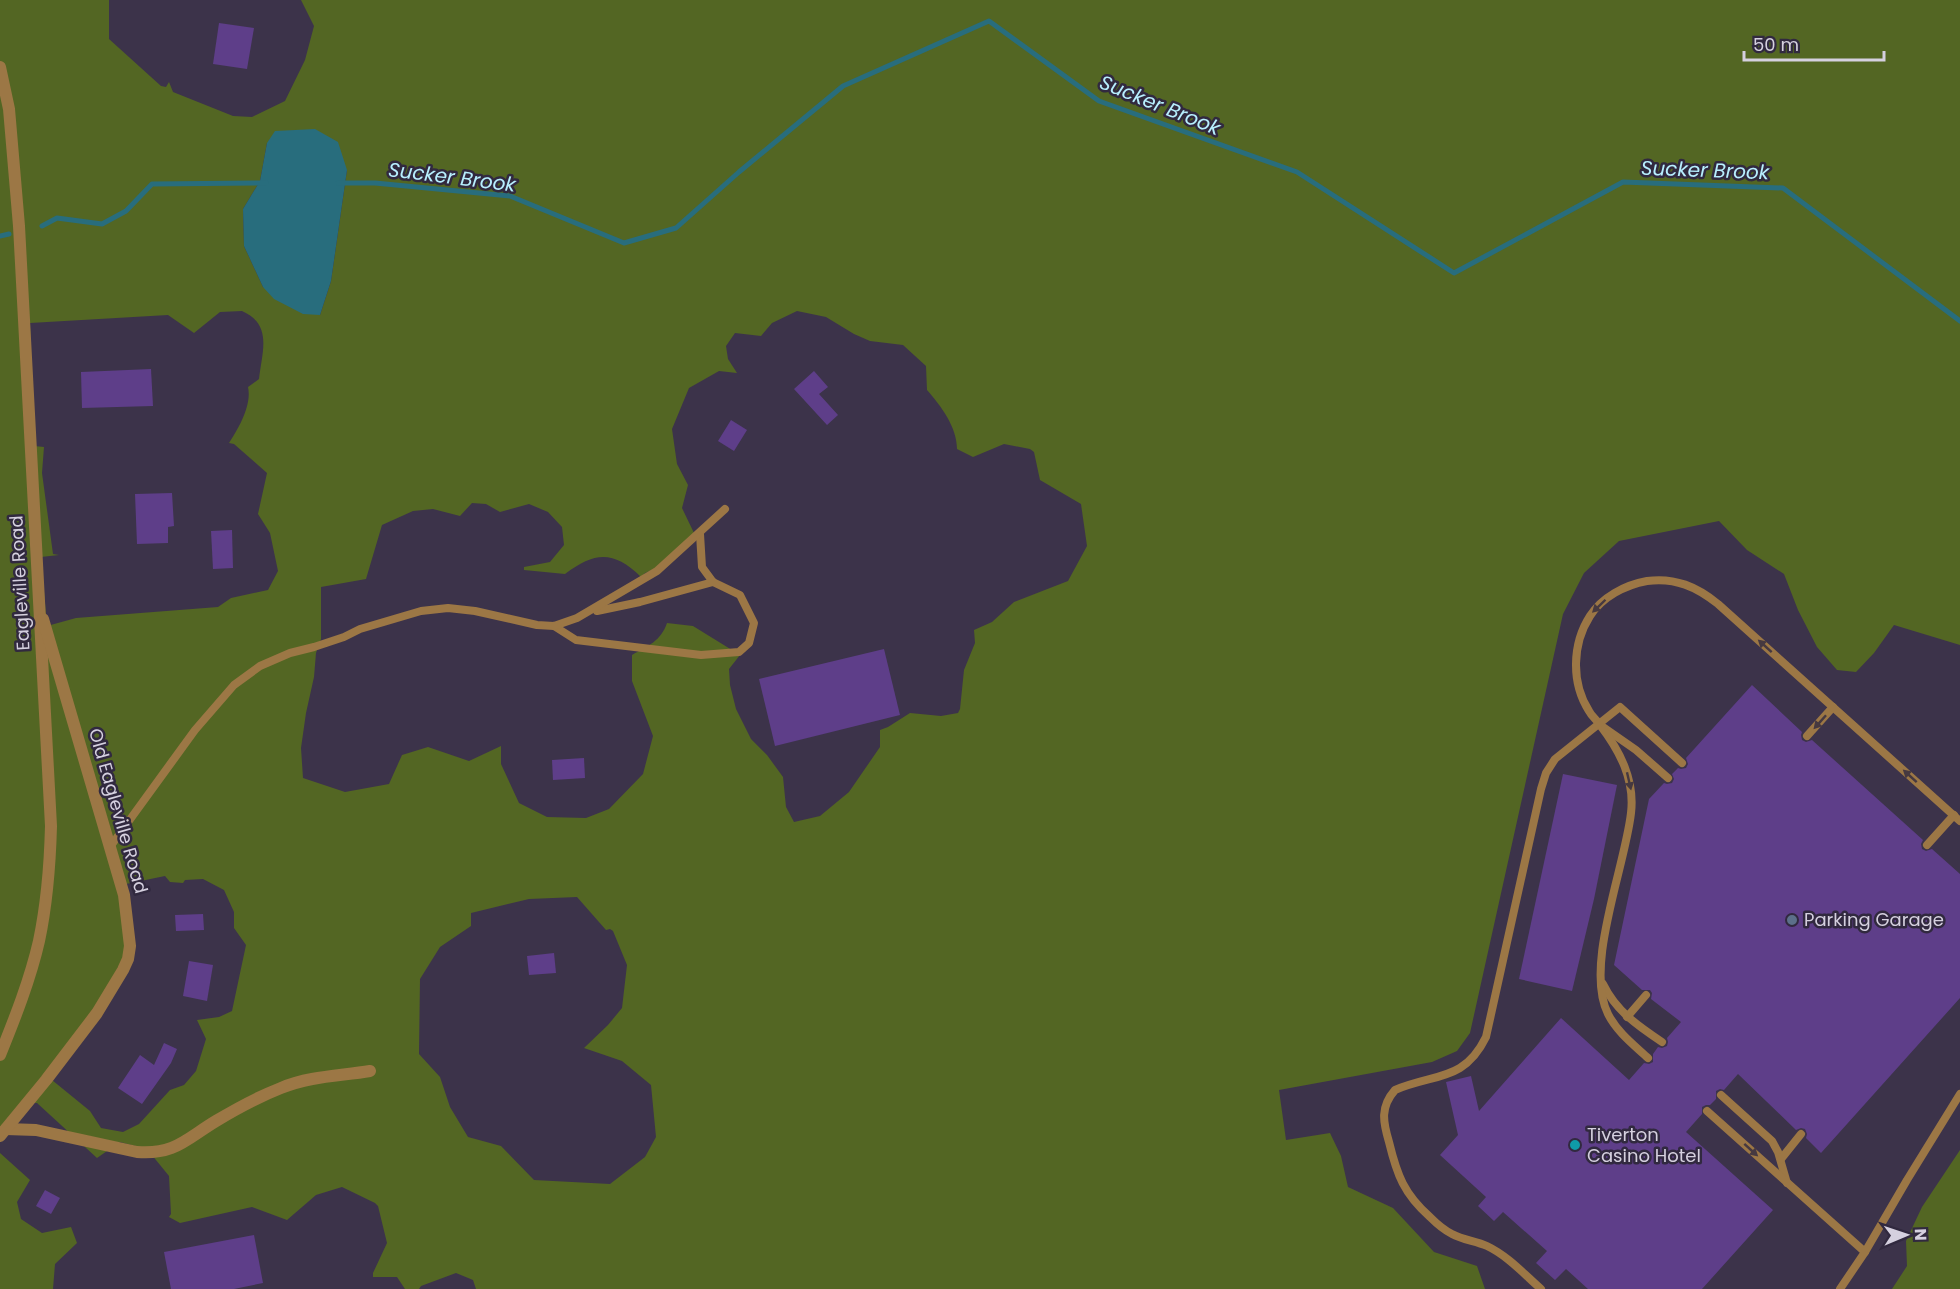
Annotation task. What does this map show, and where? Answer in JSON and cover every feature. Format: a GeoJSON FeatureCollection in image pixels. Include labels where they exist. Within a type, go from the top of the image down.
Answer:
{"type":"FeatureCollection","features":[{"type":"Feature","properties":{"kind":"street","name":"Eagleville Road"},"geometry":{"type":"LineString","coordinates":[[0,67],[9,109],[19,226],[51,826],[49,872],[39,939],[18,1011],[0,1055]]}},
{"type":"Feature","properties":{"kind":"street","name":"Old Eagleville Road"},"geometry":{"type":"LineString","coordinates":[[3,1133],[81,1035],[111,991],[128,959],[130,946],[127,908],[39,603]]}},
{"type":"Feature","properties":{"kind":"street"},"geometry":{"type":"LineString","coordinates":[[3,1133],[36,1130],[137,1152],[163,1151],[178,1146],[220,1119],[279,1088],[314,1078],[370,1071]]}},
{"type":"Feature","properties":{"kind":"lane"},"geometry":{"type":"LineString","coordinates":[[110,847],[178,752],[234,685],[260,666],[344,637],[360,629],[421,611],[448,608],[475,611],[537,625],[554,626],[588,612],[657,571],[725,508]]}},
{"type":"Feature","properties":{"kind":"lane"},"geometry":{"type":"LineString","coordinates":[[554,626],[576,640],[701,655],[739,652],[749,644],[754,623],[740,595],[713,582],[702,567],[699,534]]}},
{"type":"Feature","properties":{"kind":"lane"},"geometry":{"type":"LineString","coordinates":[[1668,778],[1636,750],[1600,724],[1589,712],[1577,679],[1576,655],[1582,632],[1593,611],[1611,596],[1631,586],[1654,580],[1678,582],[1709,597],[1957,818],[1927,844]]}},
{"type":"Feature","properties":{"kind":"lane"},"geometry":{"type":"LineString","coordinates":[[588,612],[640,602],[713,582]]}},
{"type":"Feature","properties":{"kind":"lane"},"geometry":{"type":"LineString","coordinates":[[1541,1289],[1499,1253],[1452,1234],[1413,1201],[1405,1191],[1395,1168],[1383,1121],[1383,1109],[1387,1098],[1395,1090],[1463,1068],[1482,1046],[1489,1028],[1546,772],[1555,759],[1620,707],[1682,763]]}},
{"type":"Feature","properties":{"kind":"lane"},"geometry":{"type":"LineString","coordinates":[[1807,736],[1833,707]]}},
{"type":"Feature","properties":{"kind":"lane"},"geometry":{"type":"LineString","coordinates":[[1600,724],[1622,761],[1629,778],[1632,795],[1630,821],[1604,944],[1600,979],[1603,1000],[1612,1022],[1648,1058]]}},
{"type":"Feature","properties":{"kind":"lane"},"geometry":{"type":"LineString","coordinates":[[1600,979],[1611,998],[1627,1017],[1662,1041]]}},
{"type":"Feature","properties":{"kind":"lane"},"geometry":{"type":"LineString","coordinates":[[1627,1017],[1646,995]]}},
{"type":"Feature","properties":{"kind":"lane"},"geometry":{"type":"LineString","coordinates":[[1840,1289],[1865,1252],[1911,1172],[1960,1094]]}},
{"type":"Feature","properties":{"kind":"lane"},"geometry":{"type":"LineString","coordinates":[[1721,1095],[1772,1142],[1781,1159],[1787,1183]]}},
{"type":"Feature","properties":{"kind":"lane"},"geometry":{"type":"LineString","coordinates":[[1707,1111],[1865,1252]]}},
{"type":"Feature","properties":{"kind":"lane"},"geometry":{"type":"LineString","coordinates":[[1781,1159],[1801,1134]]}},
{"type":"Feature","properties":{"kind":"green space"},"geometry":{"type":"Polygon","coordinates":[[[0,0],[109,0],[109,39],[161,86],[166,87],[169,82],[173,92],[233,116],[252,117],[285,101],[305,60],[314,26],[301,0],[1960,0],[1960,645],[1894,625],[1874,653],[1856,672],[1837,670],[1817,647],[1798,610],[1784,574],[1747,550],[1719,521],[1619,541],[1584,573],[1563,614],[1470,1033],[1457,1051],[1432,1062],[1279,1090],[1286,1140],[1330,1133],[1341,1156],[1348,1187],[1393,1208],[1434,1252],[1477,1266],[1485,1289],[476,1289],[473,1280],[456,1273],[421,1286],[419,1289],[405,1289],[397,1277],[373,1277],[387,1243],[378,1206],[342,1187],[316,1195],[287,1220],[252,1207],[180,1223],[169,1217],[171,1214],[169,1176],[147,1149],[120,1142],[97,1158],[37,1103],[33,1103],[0,1139],[0,0]],[[267,143],[260,181],[243,209],[244,246],[263,287],[320,315],[331,281],[347,170],[267,143]],[[242,311],[220,312],[194,333],[168,315],[30,323],[34,446],[44,447],[42,473],[53,554],[59,555],[41,557],[47,626],[76,618],[218,607],[231,598],[268,590],[278,571],[270,533],[258,514],[267,473],[234,444],[229,443],[246,409],[248,387],[259,379],[263,349],[262,331],[252,317],[242,311]],[[797,311],[772,323],[761,336],[735,333],[726,346],[728,359],[737,373],[719,371],[689,388],[672,429],[677,464],[688,485],[682,508],[694,533],[661,566],[641,577],[622,562],[604,557],[586,561],[565,574],[524,570],[524,567],[550,562],[564,545],[562,527],[548,512],[529,504],[500,512],[486,504],[472,503],[460,516],[433,509],[413,511],[382,525],[366,579],[321,587],[321,639],[316,653],[301,748],[303,778],[345,792],[389,784],[402,755],[428,747],[469,761],[501,746],[501,764],[519,803],[547,817],[586,818],[609,809],[643,774],[653,736],[632,681],[632,655],[658,639],[667,623],[693,626],[740,655],[729,669],[736,709],[751,739],[767,755],[783,777],[786,807],[794,822],[820,816],[849,792],[880,747],[880,730],[910,713],[941,716],[958,713],[964,670],[975,643],[974,630],[992,622],[1014,602],[1068,581],[1087,546],[1081,504],[1040,480],[1034,452],[1030,449],[1004,444],[973,457],[957,449],[951,425],[943,410],[927,390],[926,366],[903,345],[870,341],[826,317],[797,311]],[[165,876],[126,884],[129,965],[52,1080],[90,1111],[101,1128],[123,1132],[139,1124],[170,1090],[184,1085],[196,1071],[206,1039],[197,1020],[219,1017],[232,1011],[246,945],[234,928],[234,912],[224,890],[203,879],[185,880],[183,883],[170,882],[165,876]],[[577,897],[529,899],[471,913],[471,926],[440,947],[420,979],[419,1054],[440,1077],[450,1107],[468,1137],[501,1146],[534,1180],[610,1184],[645,1157],[656,1137],[651,1085],[622,1061],[584,1048],[622,1008],[627,965],[613,931],[606,930],[577,897]]]}},
{"type":"Feature","properties":{"kind":"green space"},"geometry":{"type":"Polygon","coordinates":[[[1960,1150],[1960,1289],[1892,1289],[1907,1266],[1906,1241],[1922,1207],[1960,1150]]]}},
{"type":"Feature","properties":{"kind":"green space"},"geometry":{"type":"Polygon","coordinates":[[[0,1153],[30,1180],[17,1202],[21,1219],[42,1233],[71,1227],[77,1243],[55,1264],[53,1289],[0,1289],[0,1153]]]}},
{"type":"Feature","properties":{"kind":"water"},"geometry":{"type":"Polygon","coordinates":[[[315,129],[338,142],[347,170],[331,281],[320,315],[303,314],[274,299],[263,287],[244,246],[243,209],[260,181],[267,143],[275,131],[315,129]]]}},
{"type":"Feature","properties":{"kind":"building"},"geometry":{"type":"Polygon","coordinates":[[[219,23],[254,28],[247,69],[213,64],[219,23]]]}},
{"type":"Feature","properties":{"kind":"building"},"geometry":{"type":"Polygon","coordinates":[[[151,369],[153,406],[82,408],[81,372],[151,369]]]}},
{"type":"Feature","properties":{"kind":"building"},"geometry":{"type":"Polygon","coordinates":[[[814,371],[828,387],[819,394],[838,415],[827,425],[794,389],[814,371]]]}},
{"type":"Feature","properties":{"kind":"building"},"geometry":{"type":"Polygon","coordinates":[[[731,420],[747,430],[734,451],[718,441],[731,420]]]}},
{"type":"Feature","properties":{"kind":"building"},"geometry":{"type":"Polygon","coordinates":[[[172,493],[174,526],[168,527],[168,543],[137,544],[135,494],[172,493]]]}},
{"type":"Feature","properties":{"kind":"building"},"geometry":{"type":"Polygon","coordinates":[[[232,530],[233,568],[213,569],[211,531],[232,530]]]}},
{"type":"Feature","properties":{"kind":"building"},"geometry":{"type":"Polygon","coordinates":[[[884,649],[900,715],[775,746],[759,679],[884,649]]]}},
{"type":"Feature","properties":{"kind":"building","name":"Parking Garage"},"geometry":{"type":"Polygon","coordinates":[[[1752,685],[1802,732],[1802,740],[1806,742],[1812,740],[1923,840],[1922,849],[1926,851],[1932,849],[1960,874],[1960,998],[1821,1153],[1806,1138],[1805,1129],[1796,1130],[1738,1074],[1724,1090],[1716,1091],[1716,1099],[1710,1105],[1702,1107],[1702,1114],[1686,1132],[1773,1210],[1702,1289],[1588,1289],[1566,1269],[1555,1280],[1536,1263],[1547,1251],[1503,1212],[1494,1221],[1478,1206],[1486,1197],[1440,1155],[1458,1135],[1446,1082],[1471,1076],[1479,1111],[1561,1018],[1629,1080],[1644,1063],[1653,1062],[1653,1054],[1658,1047],[1667,1046],[1667,1038],[1681,1022],[1651,999],[1650,990],[1642,990],[1614,965],[1649,799],[1664,783],[1672,783],[1674,779],[1672,774],[1678,768],[1686,768],[1688,764],[1686,758],[1752,685]]]}},
{"type":"Feature","properties":{"kind":"building"},"geometry":{"type":"Polygon","coordinates":[[[584,758],[585,778],[553,780],[552,760],[584,758]]]}},
{"type":"Feature","properties":{"kind":"building"},"geometry":{"type":"Polygon","coordinates":[[[1563,774],[1617,785],[1594,899],[1572,991],[1519,979],[1563,774]]]}},
{"type":"Feature","properties":{"kind":"building"},"geometry":{"type":"Polygon","coordinates":[[[203,914],[204,930],[176,931],[175,915],[203,914]]]}},
{"type":"Feature","properties":{"kind":"building"},"geometry":{"type":"Polygon","coordinates":[[[554,953],[556,973],[529,975],[527,956],[554,953]]]}},
{"type":"Feature","properties":{"kind":"building"},"geometry":{"type":"Polygon","coordinates":[[[189,961],[213,965],[207,1001],[183,996],[189,961]]]}},
{"type":"Feature","properties":{"kind":"building"},"geometry":{"type":"Polygon","coordinates":[[[164,1043],[177,1049],[171,1063],[142,1104],[118,1088],[140,1055],[154,1065],[164,1043]]]}},
{"type":"Feature","properties":{"kind":"building"},"geometry":{"type":"Polygon","coordinates":[[[45,1190],[60,1198],[51,1214],[36,1206],[45,1190]]]}},
{"type":"Feature","properties":{"kind":"building"},"geometry":{"type":"Polygon","coordinates":[[[254,1235],[263,1283],[234,1289],[171,1289],[164,1252],[254,1235]]]}},
{"type":"Feature","properties":{"kind":"waterway","name":"Sucker Brook"},"geometry":{"type":"LineString","coordinates":[[338,183],[375,183],[510,196],[624,243],[676,228],[739,172],[843,86],[989,21],[1099,101],[1297,172],[1454,273],[1623,182],[1783,188],[1960,321]]}},
{"type":"Feature","properties":{"kind":"waterway","name":"Sucker Brook"},"geometry":{"type":"LineString","coordinates":[[42,226],[57,218],[102,224],[126,211],[152,184],[266,183]]}},
{"type":"Feature","properties":{"kind":"waterway","name":"Sucker Brook"},"geometry":{"type":"LineString","coordinates":[[0,236],[9,234]]}},
{"type":"Feature","properties":{"kind":"place","name":"Parking Garage"},"geometry":{"type":"Point","coordinates":[1792,920]}},
{"type":"Feature","properties":{"kind":"place","name":"Tiverton Casino Hotel"},"geometry":{"type":"Point","coordinates":[1575,1145]}}]}
